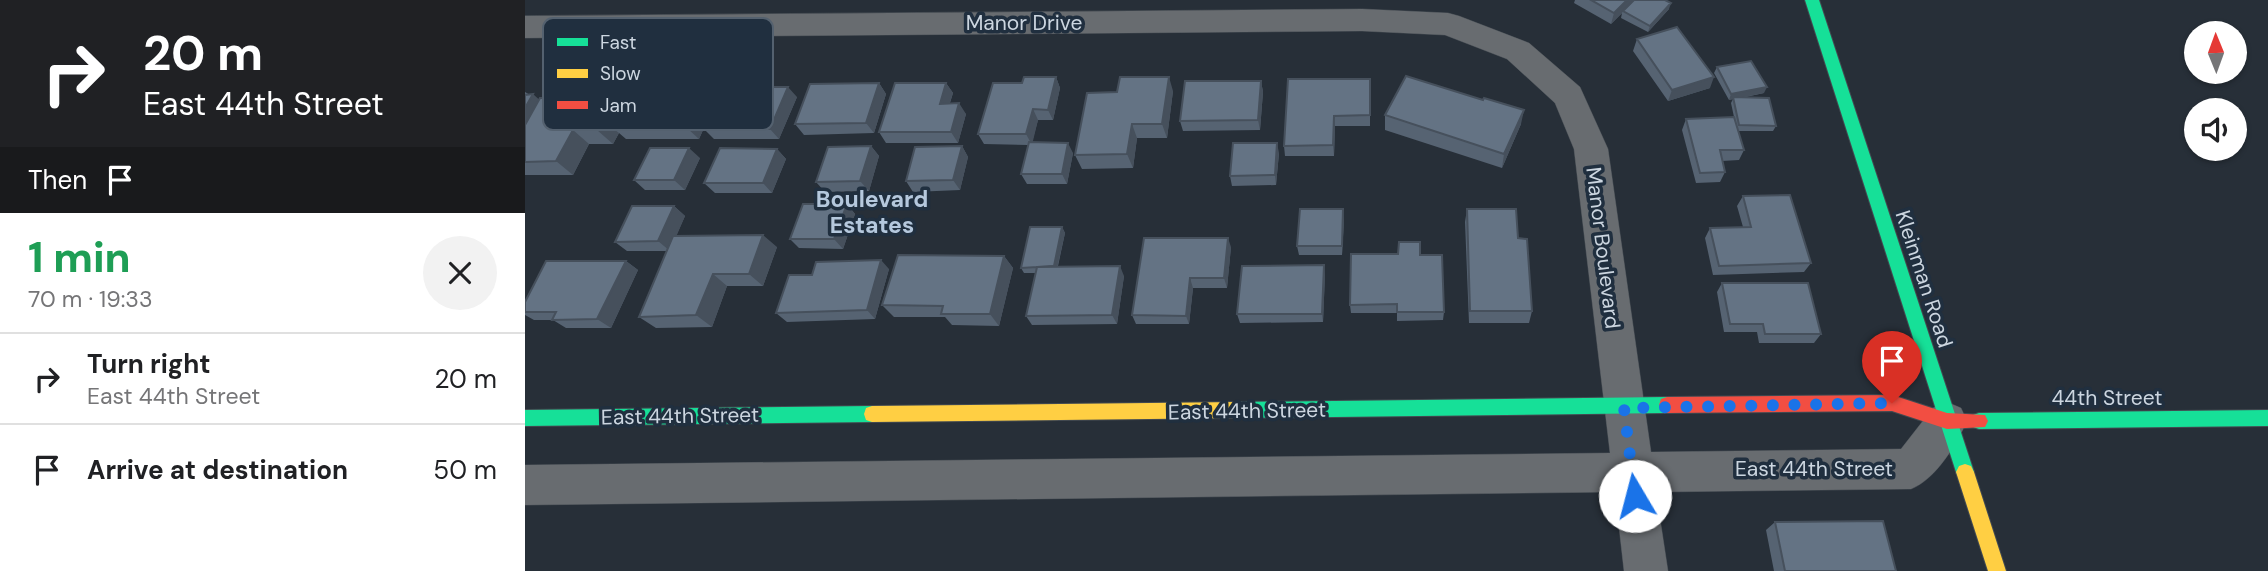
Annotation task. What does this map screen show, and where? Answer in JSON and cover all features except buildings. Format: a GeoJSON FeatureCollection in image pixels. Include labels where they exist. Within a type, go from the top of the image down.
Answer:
{"type":"FeatureCollection","features":[{"type":"Feature","properties":{"kind":"street","name":"Kleinman Road"},"geometry":{"type":"LineString","coordinates":[[1812,0],[1997,571]]}},
{"type":"Feature","properties":{"kind":"street","name":"Manor Drive"},"geometry":{"type":"LineString","coordinates":[[773,25],[1362,20],[1448,24],[1518,51]]}},
{"type":"Feature","properties":{"kind":"street","name":"Manor Drive"},"geometry":{"type":"LineString","coordinates":[[525,27],[543,27]]}},
{"type":"Feature","properties":{"kind":"street","name":"Manor Boulevard"},"geometry":{"type":"LineString","coordinates":[[1518,51],[1567,96],[1591,149],[1646,571]]}},
{"type":"Feature","properties":{"kind":"street","name":"East 44th Street"},"geometry":{"type":"LineString","coordinates":[[525,418],[1892,403],[1947,421],[1911,469],[525,485]]}},
{"type":"Feature","properties":{"kind":"street","name":"44th Street"},"geometry":{"type":"LineString","coordinates":[[1947,421],[2268,418]]}},
{"type":"Feature","properties":{"kind":"traffic: fast"},"geometry":{"type":"LineString","coordinates":[[1812,0],[1965,472]]}},
{"type":"Feature","properties":{"kind":"traffic: fast"},"geometry":{"type":"LineString","coordinates":[[1238,410],[1667,405]]}},
{"type":"Feature","properties":{"kind":"traffic: fast"},"geometry":{"type":"LineString","coordinates":[[525,418],[872,414]]}},
{"type":"Feature","properties":{"kind":"traffic: fast"},"geometry":{"type":"LineString","coordinates":[[1979,421],[2268,418]]}},
{"type":"Feature","properties":{"kind":"traffic: slow"},"geometry":{"type":"LineString","coordinates":[[872,414],[1238,410]]}},
{"type":"Feature","properties":{"kind":"traffic: slow"},"geometry":{"type":"LineString","coordinates":[[1965,472],[1997,571]]}},
{"type":"Feature","properties":{"kind":"traffic: jam"},"geometry":{"type":"LineString","coordinates":[[1667,405],[1892,403],[1947,421],[1979,421]]}},
{"type":"Feature","properties":{"kind":"district","name":"Boulevard Estates"},"geometry":{"type":"Point","coordinates":[872,212]}},
{"type":"Feature","properties":{"kind":"route"},"geometry":{"type":"LineString","coordinates":[[1635,496],[1624,408],[1892,403]]}}]}
